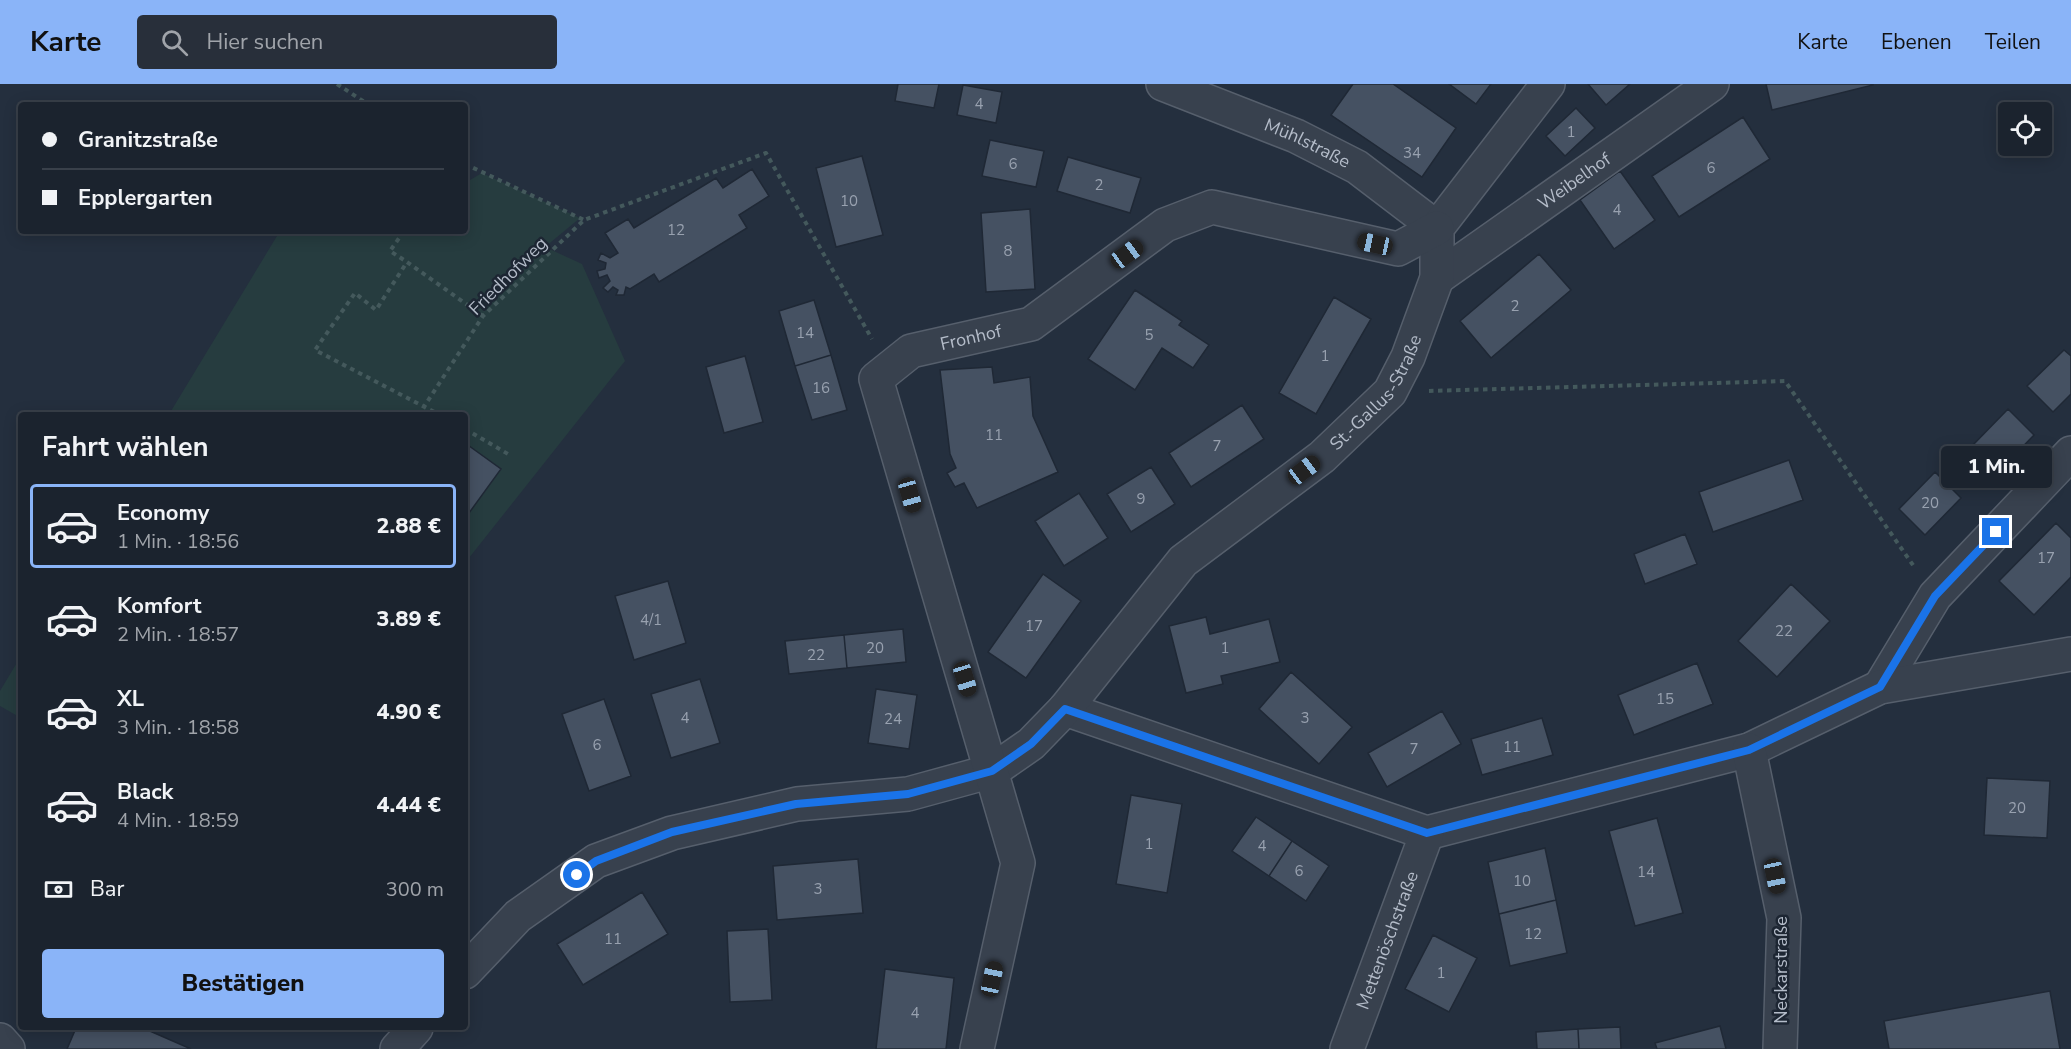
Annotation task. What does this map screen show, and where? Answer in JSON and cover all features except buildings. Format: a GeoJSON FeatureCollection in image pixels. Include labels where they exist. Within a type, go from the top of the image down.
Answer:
{"type":"FeatureCollection","features":[{"type":"Feature","properties":{"kind":"street","name":"Mühlstraße"},"geometry":{"type":"LineString","coordinates":[[1163,84],[1296,136],[1357,167],[1437,228]]}},
{"type":"Feature","properties":{"kind":"street"},"geometry":{"type":"LineString","coordinates":[[1437,228],[1548,84]]}},
{"type":"Feature","properties":{"kind":"street","name":"Weibelhof"},"geometry":{"type":"LineString","coordinates":[[1437,278],[1712,84]]}},
{"type":"Feature","properties":{"kind":"street","name":"Fronhof"},"geometry":{"type":"LineString","coordinates":[[992,771],[876,380],[911,351],[1031,324],[1165,225],[1212,207],[1398,249],[1437,228]]}},
{"type":"Feature","properties":{"kind":"street","name":"St.-Gallus-Straße"},"geometry":{"type":"LineString","coordinates":[[468,969],[518,916],[596,861],[672,832],[796,804],[908,794],[992,771],[1031,744],[1065,709],[1184,561],[1322,458],[1389,392],[1408,357],[1437,278],[1437,228]]}},
{"type":"Feature","properties":{"kind":"street"},"geometry":{"type":"LineString","coordinates":[[1880,687],[1935,596],[2071,453]]}},
{"type":"Feature","properties":{"kind":"street"},"geometry":{"type":"LineString","coordinates":[[1065,709],[1427,833],[1749,750],[1880,687],[2071,654]]}},
{"type":"Feature","properties":{"kind":"street","name":"Neckarstraße"},"geometry":{"type":"LineString","coordinates":[[1749,750],[1784,918],[1780,1049]]}},
{"type":"Feature","properties":{"kind":"street"},"geometry":{"type":"LineString","coordinates":[[977,1049],[1017,863],[992,771]]}},
{"type":"Feature","properties":{"kind":"street","name":"Mettenöschstraße"},"geometry":{"type":"LineString","coordinates":[[1347,1049],[1427,833]]}},
{"type":"Feature","properties":{"kind":"street"},"geometry":{"type":"LineString","coordinates":[[397,1049],[414,1030]]}},
{"type":"Feature","properties":{"kind":"street"},"geometry":{"type":"LineString","coordinates":[[0,1040],[8,1049]]}},
{"type":"Feature","properties":{"kind":"path"},"geometry":{"type":"LineString","coordinates":[[337,84],[364,102]]}},
{"type":"Feature","properties":{"kind":"path","name":"Friedhofweg"},"geometry":{"type":"LineString","coordinates":[[420,412],[483,316],[584,220],[468,165]]}},
{"type":"Feature","properties":{"kind":"path"},"geometry":{"type":"LineString","coordinates":[[402,234],[390,251],[483,316]]}},
{"type":"Feature","properties":{"kind":"path"},"geometry":{"type":"LineString","coordinates":[[407,262],[376,310],[355,293],[315,350],[435,412]]}},
{"type":"Feature","properties":{"kind":"path"},"geometry":{"type":"LineString","coordinates":[[1389,392],[1785,381],[1935,596]]}},
{"type":"Feature","properties":{"kind":"path"},"geometry":{"type":"LineString","coordinates":[[468,431],[508,454]]}},
{"type":"Feature","properties":{"kind":"green space"},"geometry":{"type":"Polygon","coordinates":[[[482,173],[580,218],[545,247],[582,264],[625,361],[468,559],[468,412],[170,412],[278,234],[468,234],[468,181],[482,173]]]}},
{"type":"Feature","properties":{"kind":"green space"},"geometry":{"type":"Polygon","coordinates":[[[18,661],[18,716],[0,706],[0,691],[18,661]]]}},
{"type":"Feature","properties":{"kind":"route"},"geometry":{"type":"LineString","coordinates":[[577,875],[596,861],[672,832],[796,804],[908,794],[992,771],[1031,744],[1065,709],[1427,833],[1749,750],[1880,687],[1935,596],[1996,532]]}}]}
